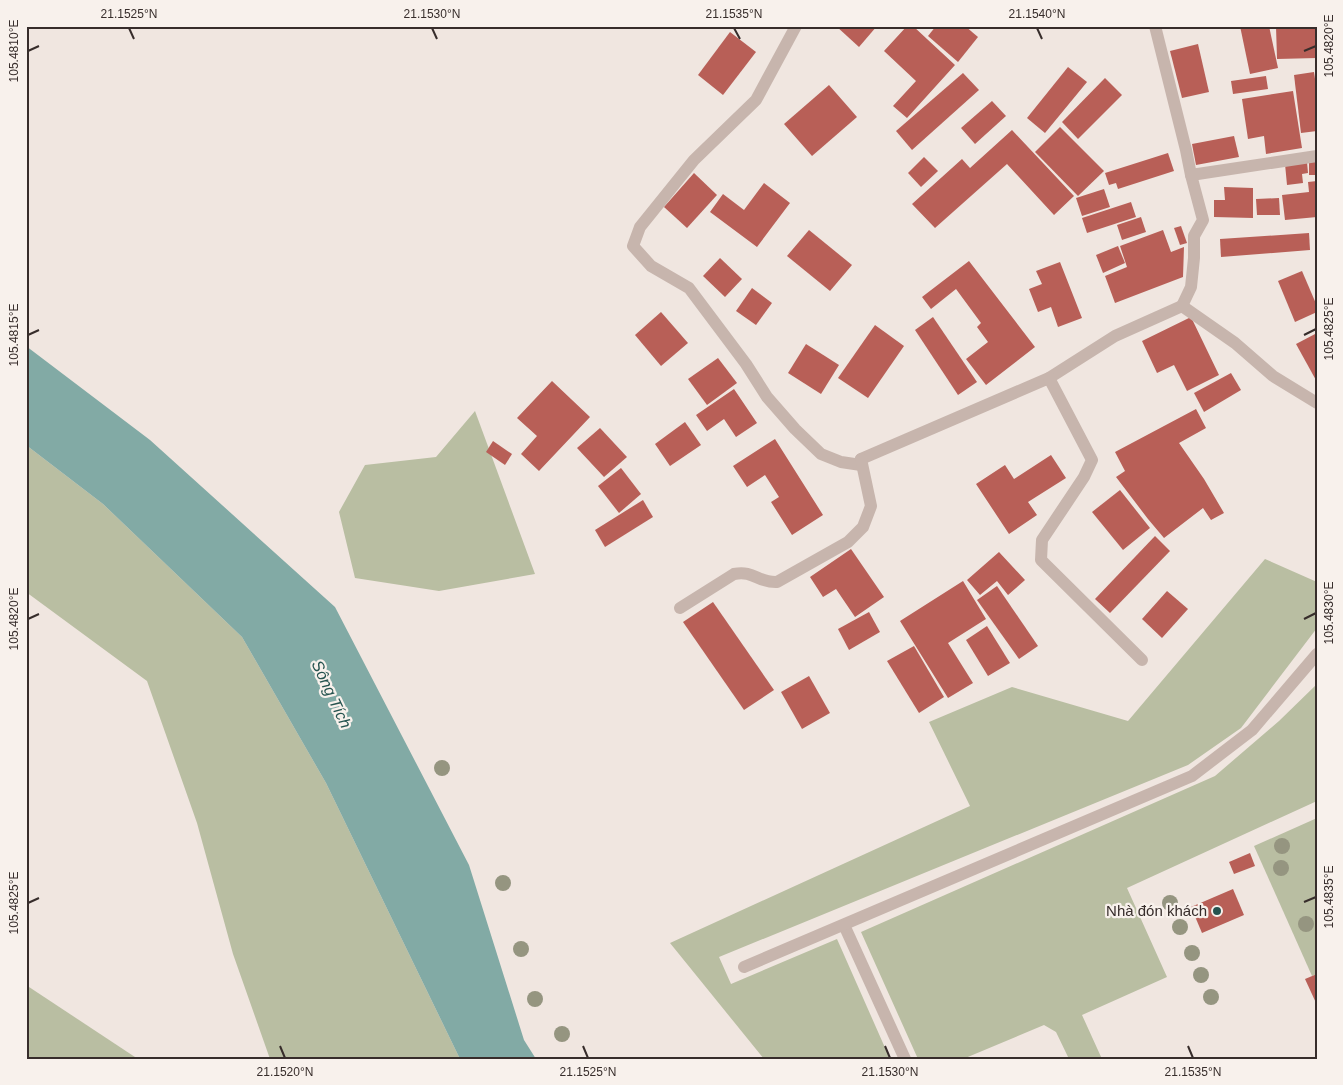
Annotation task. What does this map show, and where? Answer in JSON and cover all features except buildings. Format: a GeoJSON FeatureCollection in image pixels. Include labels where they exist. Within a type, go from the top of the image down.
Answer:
{"type":"FeatureCollection","features":[{"type":"Feature","properties":{"kind":"street"},"geometry":{"type":"LineString","coordinates":[[796,26],[756,100],[694,160],[640,227],[633,246],[651,266],[689,288],[746,364],[767,397],[795,429],[821,454],[841,462],[861,465],[861,459]]}},
{"type":"Feature","properties":{"kind":"street"},"geometry":{"type":"LineString","coordinates":[[861,459],[1050,378],[1115,336],[1182,306],[1191,287],[1194,236],[1203,220],[1155,26]]}},
{"type":"Feature","properties":{"kind":"street"},"geometry":{"type":"LineString","coordinates":[[1191,175],[1317,156]]}},
{"type":"Feature","properties":{"kind":"street"},"geometry":{"type":"LineString","coordinates":[[1182,306],[1235,343],[1273,376],[1317,403]]}},
{"type":"Feature","properties":{"kind":"street"},"geometry":{"type":"LineString","coordinates":[[1050,378],[1092,460],[1084,477],[1042,540],[1041,560],[1142,660]]}},
{"type":"Feature","properties":{"kind":"street"},"geometry":{"type":"LineString","coordinates":[[680,608],[734,574],[743,572],[768,582],[777,582],[848,542],[863,526],[871,506],[861,459]]}},
{"type":"Feature","properties":{"kind":"street"},"geometry":{"type":"LineString","coordinates":[[744,967],[1192,776],[1252,730],[1317,654]]}},
{"type":"Feature","properties":{"kind":"street"},"geometry":{"type":"LineString","coordinates":[[844,924],[905,1059]]}},
{"type":"Feature","properties":{"kind":"green space"},"geometry":{"type":"Polygon","coordinates":[[[475,411],[535,574],[439,591],[355,578],[339,512],[365,465],[436,457],[475,411]]]}},
{"type":"Feature","properties":{"kind":"green space"},"geometry":{"type":"Polygon","coordinates":[[[26,445],[103,504],[242,637],[326,783],[460,1059],[270,1059],[233,954],[197,823],[147,681],[26,592],[26,445]]]}},
{"type":"Feature","properties":{"kind":"green space"},"geometry":{"type":"Polygon","coordinates":[[[1265,559],[1317,582],[1317,628],[1241,728],[1188,765],[719,957],[731,984],[837,939],[890,1059],[764,1059],[670,943],[970,806],[929,722],[1012,687],[1128,721],[1265,559]]]}},
{"type":"Feature","properties":{"kind":"green space"},"geometry":{"type":"Polygon","coordinates":[[[1317,684],[1317,801],[1127,888],[1167,977],[1082,1015],[1102,1059],[1069,1059],[1056,1032],[1044,1025],[963,1059],[918,1059],[861,932],[1215,776],[1279,721],[1317,684]]]}},
{"type":"Feature","properties":{"kind":"green space"},"geometry":{"type":"Polygon","coordinates":[[[1317,818],[1317,974],[1312,976],[1254,846],[1317,818]]]}},
{"type":"Feature","properties":{"kind":"green space"},"geometry":{"type":"Polygon","coordinates":[[[26,985],[138,1059],[26,1059],[26,985]]]}},
{"type":"Feature","properties":{"kind":"water","name":"Sông Tích"},"geometry":{"type":"Polygon","coordinates":[[[26,346],[150,440],[335,607],[469,865],[524,1040],[536,1059],[460,1059],[326,783],[242,637],[103,504],[26,445],[26,346]]]}},
{"type":"Feature","properties":{"kind":"place","name":"Nhà đón khách"},"geometry":{"type":"Point","coordinates":[1217,911]}}]}
